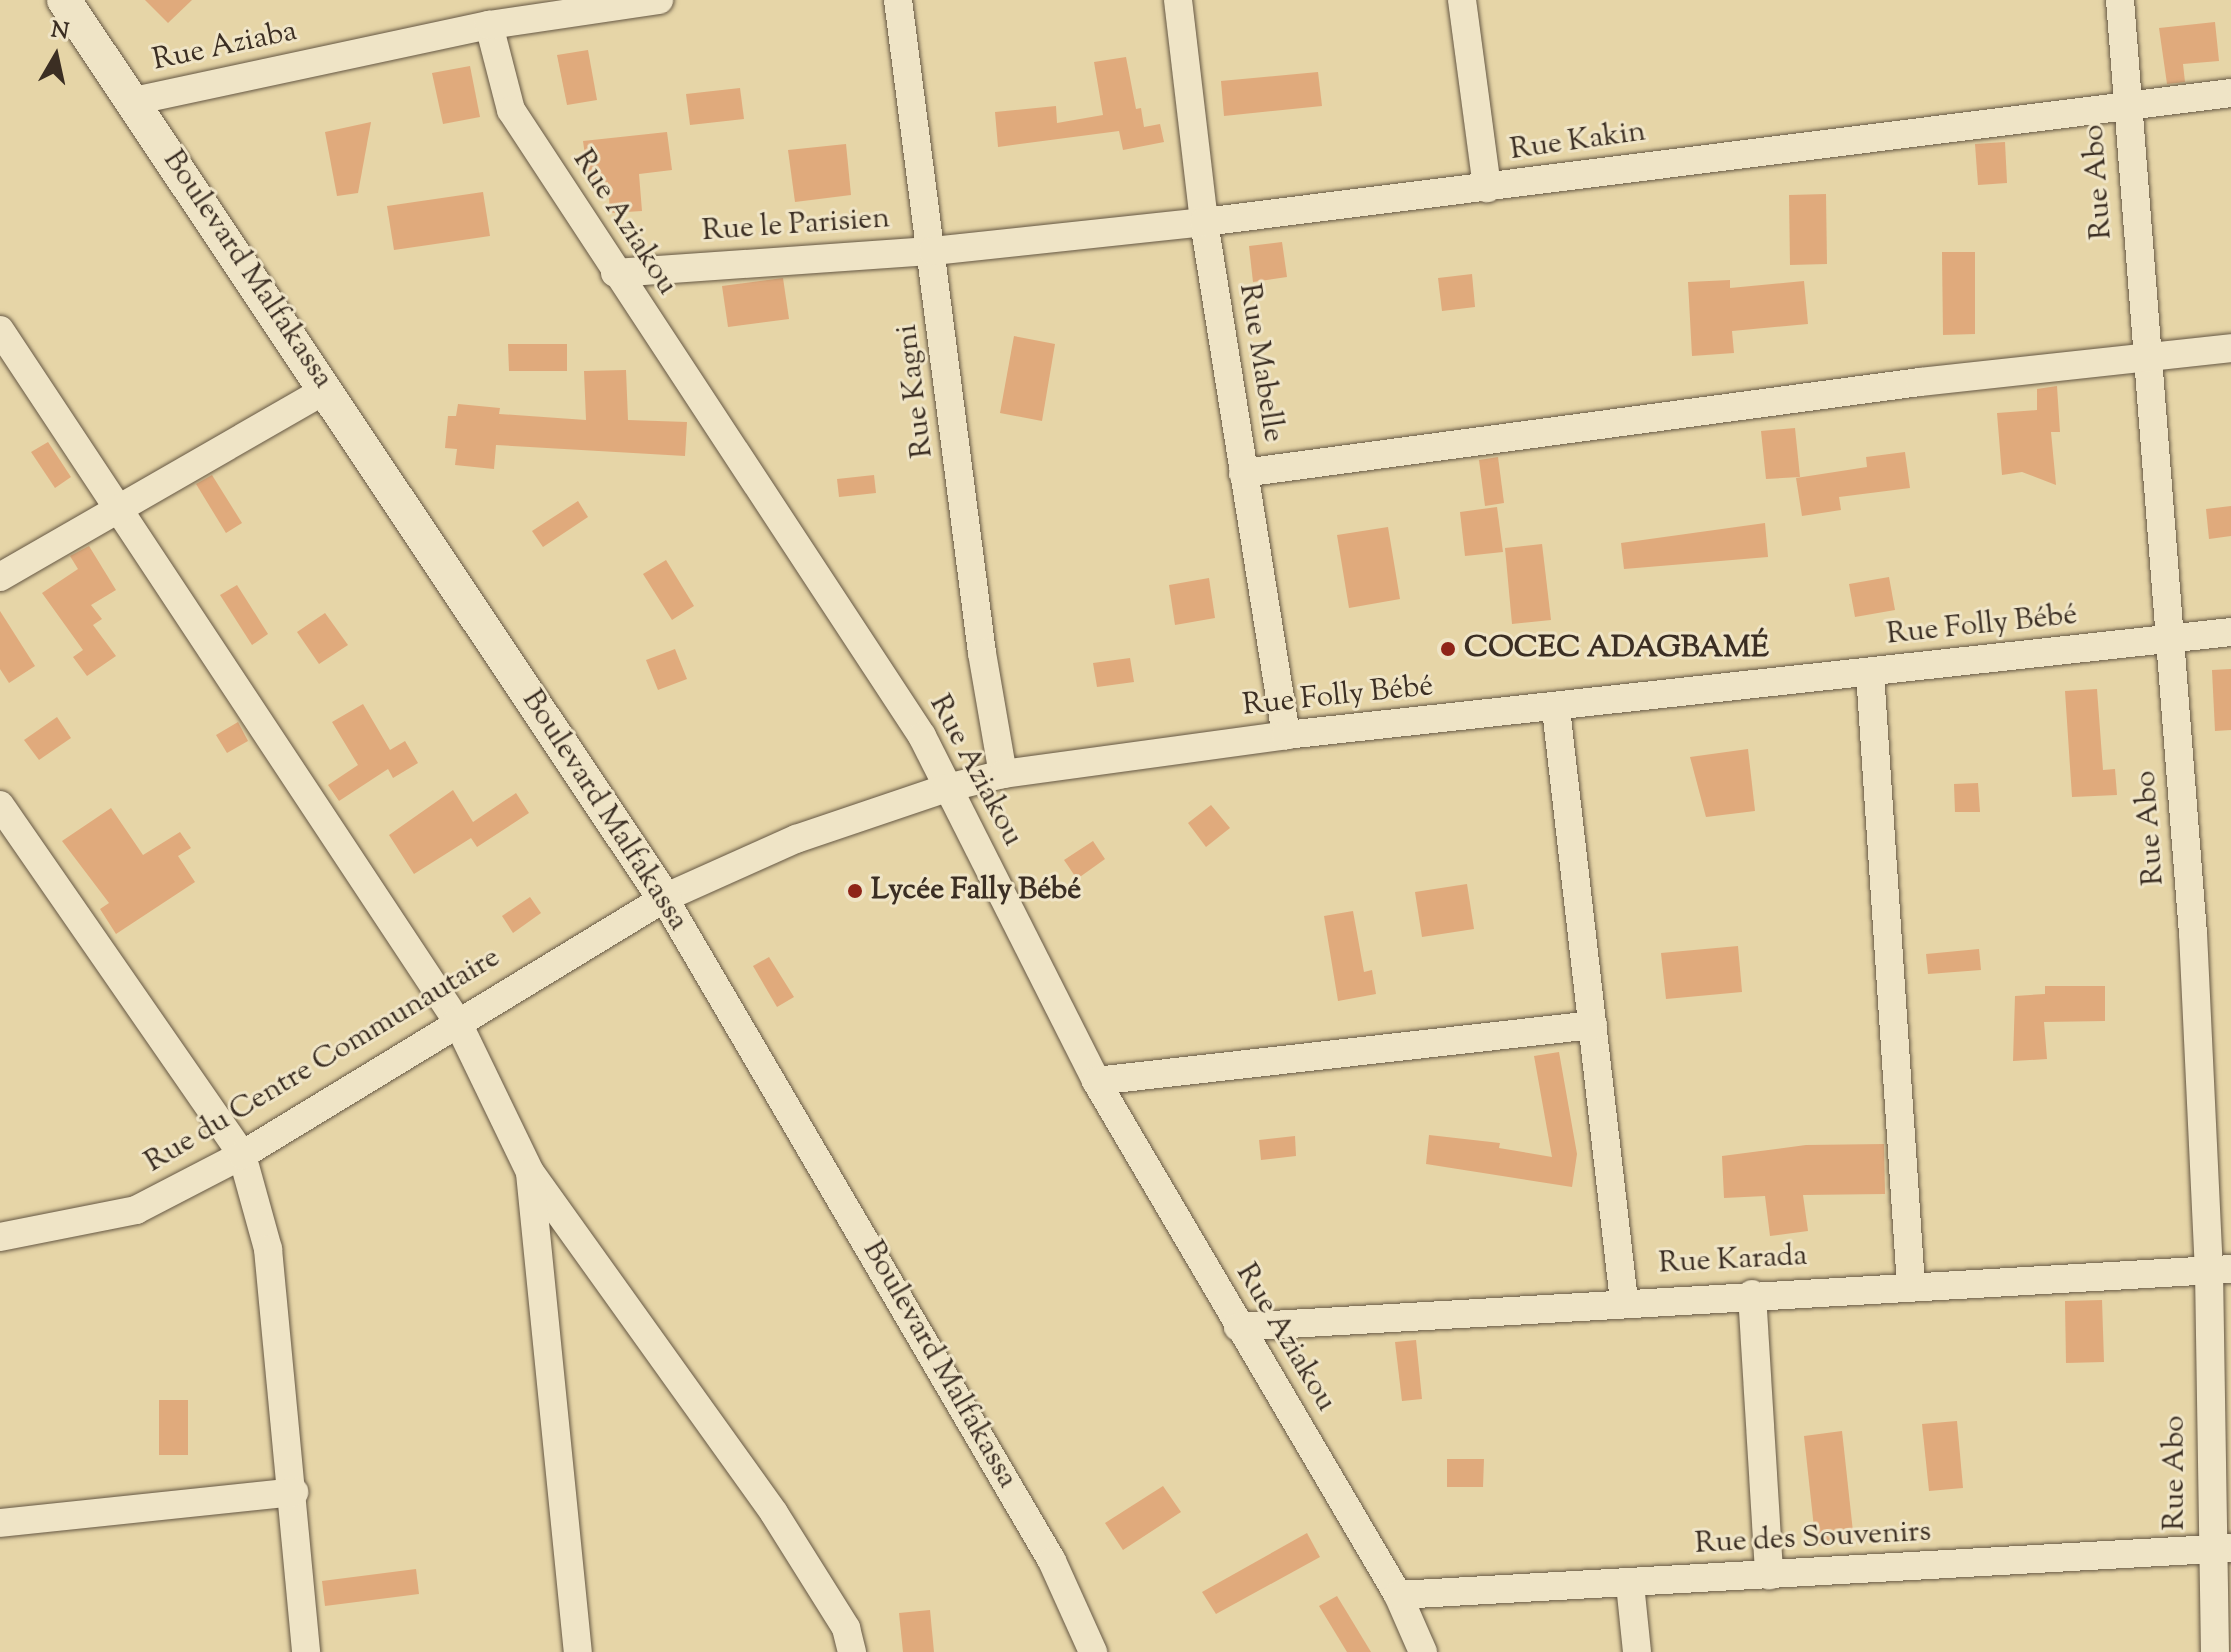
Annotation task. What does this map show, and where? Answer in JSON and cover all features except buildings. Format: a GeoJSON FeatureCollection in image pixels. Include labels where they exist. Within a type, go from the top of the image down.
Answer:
{"type":"FeatureCollection","features":[{"type":"Feature","properties":{"kind":"street","name":"Boulevard Malfakassa"},"geometry":{"type":"LineString","coordinates":[[64,0],[327,389],[664,898],[1052,1561],[1093,1652]]}},
{"type":"Feature","properties":{"kind":"street","name":"Rue Aziaba"},"geometry":{"type":"LineString","coordinates":[[134,101],[489,25],[659,0]]}},
{"type":"Feature","properties":{"kind":"street","name":"Rue Kagni"},"geometry":{"type":"LineString","coordinates":[[898,0],[933,251],[982,653],[1003,774]]}},
{"type":"Feature","properties":{"kind":"street","name":"Rue Mabelle"},"geometry":{"type":"LineString","coordinates":[[1178,0],[1204,222],[1286,735]]}},
{"type":"Feature","properties":{"kind":"street"},"geometry":{"type":"LineString","coordinates":[[1462,0],[1487,188]]}},
{"type":"Feature","properties":{"kind":"street","name":"Rue Abo"},"geometry":{"type":"LineString","coordinates":[[2120,0],[2220,1270],[2221,1548],[2215,1652]]}},
{"type":"Feature","properties":{"kind":"street","name":"Rue Aziakou"},"geometry":{"type":"LineString","coordinates":[[489,25],[511,110],[615,273],[922,736],[1096,1081],[1398,1595],[1423,1652]]}},
{"type":"Feature","properties":{"kind":"street","name":"Rue Kakin"},"geometry":{"type":"LineString","coordinates":[[933,251],[1487,188],[2127,103],[2231,93]]}},
{"type":"Feature","properties":{"kind":"street","name":"Rue le Parisien"},"geometry":{"type":"LineString","coordinates":[[615,273],[933,251]]}},
{"type":"Feature","properties":{"kind":"street"},"geometry":{"type":"LineString","coordinates":[[0,330],[457,1021],[530,1172],[774,1513],[846,1628],[852,1652]]}},
{"type":"Feature","properties":{"kind":"street"},"geometry":{"type":"LineString","coordinates":[[1243,473],[1920,382],[2231,348]]}},
{"type":"Feature","properties":{"kind":"street"},"geometry":{"type":"LineString","coordinates":[[0,577],[117,506],[327,389]]}},
{"type":"Feature","properties":{"kind":"street","name":"Rue Folly Bébé"},"geometry":{"type":"LineString","coordinates":[[664,898],[796,839],[947,788],[1003,774],[1286,735],[1556,709],[2231,632]]}},
{"type":"Feature","properties":{"kind":"street"},"geometry":{"type":"LineString","coordinates":[[1870,673],[1911,1286]]}},
{"type":"Feature","properties":{"kind":"street"},"geometry":{"type":"LineString","coordinates":[[1556,709],[1624,1301]]}},
{"type":"Feature","properties":{"kind":"street"},"geometry":{"type":"LineString","coordinates":[[0,805],[242,1155],[268,1249],[294,1492],[306,1652]]}},
{"type":"Feature","properties":{"kind":"street","name":"Rue du Centre Communautaire"},"geometry":{"type":"LineString","coordinates":[[0,1237],[136,1210],[242,1155],[457,1021],[664,898]]}},
{"type":"Feature","properties":{"kind":"street"},"geometry":{"type":"LineString","coordinates":[[1096,1081],[1593,1025]]}},
{"type":"Feature","properties":{"kind":"street"},"geometry":{"type":"LineString","coordinates":[[530,1172],[578,1652]]}},
{"type":"Feature","properties":{"kind":"street","name":"Rue Karada"},"geometry":{"type":"LineString","coordinates":[[1238,1327],[1624,1301],[2220,1270]]}},
{"type":"Feature","properties":{"kind":"street"},"geometry":{"type":"LineString","coordinates":[[1752,1294],[1769,1575]]}},
{"type":"Feature","properties":{"kind":"street"},"geometry":{"type":"LineString","coordinates":[[0,1523],[294,1492]]}},
{"type":"Feature","properties":{"kind":"street","name":"Rue des Souvenirs"},"geometry":{"type":"LineString","coordinates":[[1398,1595],[2221,1548]]}},
{"type":"Feature","properties":{"kind":"street"},"geometry":{"type":"LineString","coordinates":[[1630,1584],[1637,1652]]}},
{"type":"Feature","properties":{"kind":"place","name":"COCEC ADAGBAMÉ"},"geometry":{"type":"Point","coordinates":[1448,649]}},
{"type":"Feature","properties":{"kind":"place","name":"Lycée Fally Bébé"},"geometry":{"type":"Point","coordinates":[855,891]}}]}
